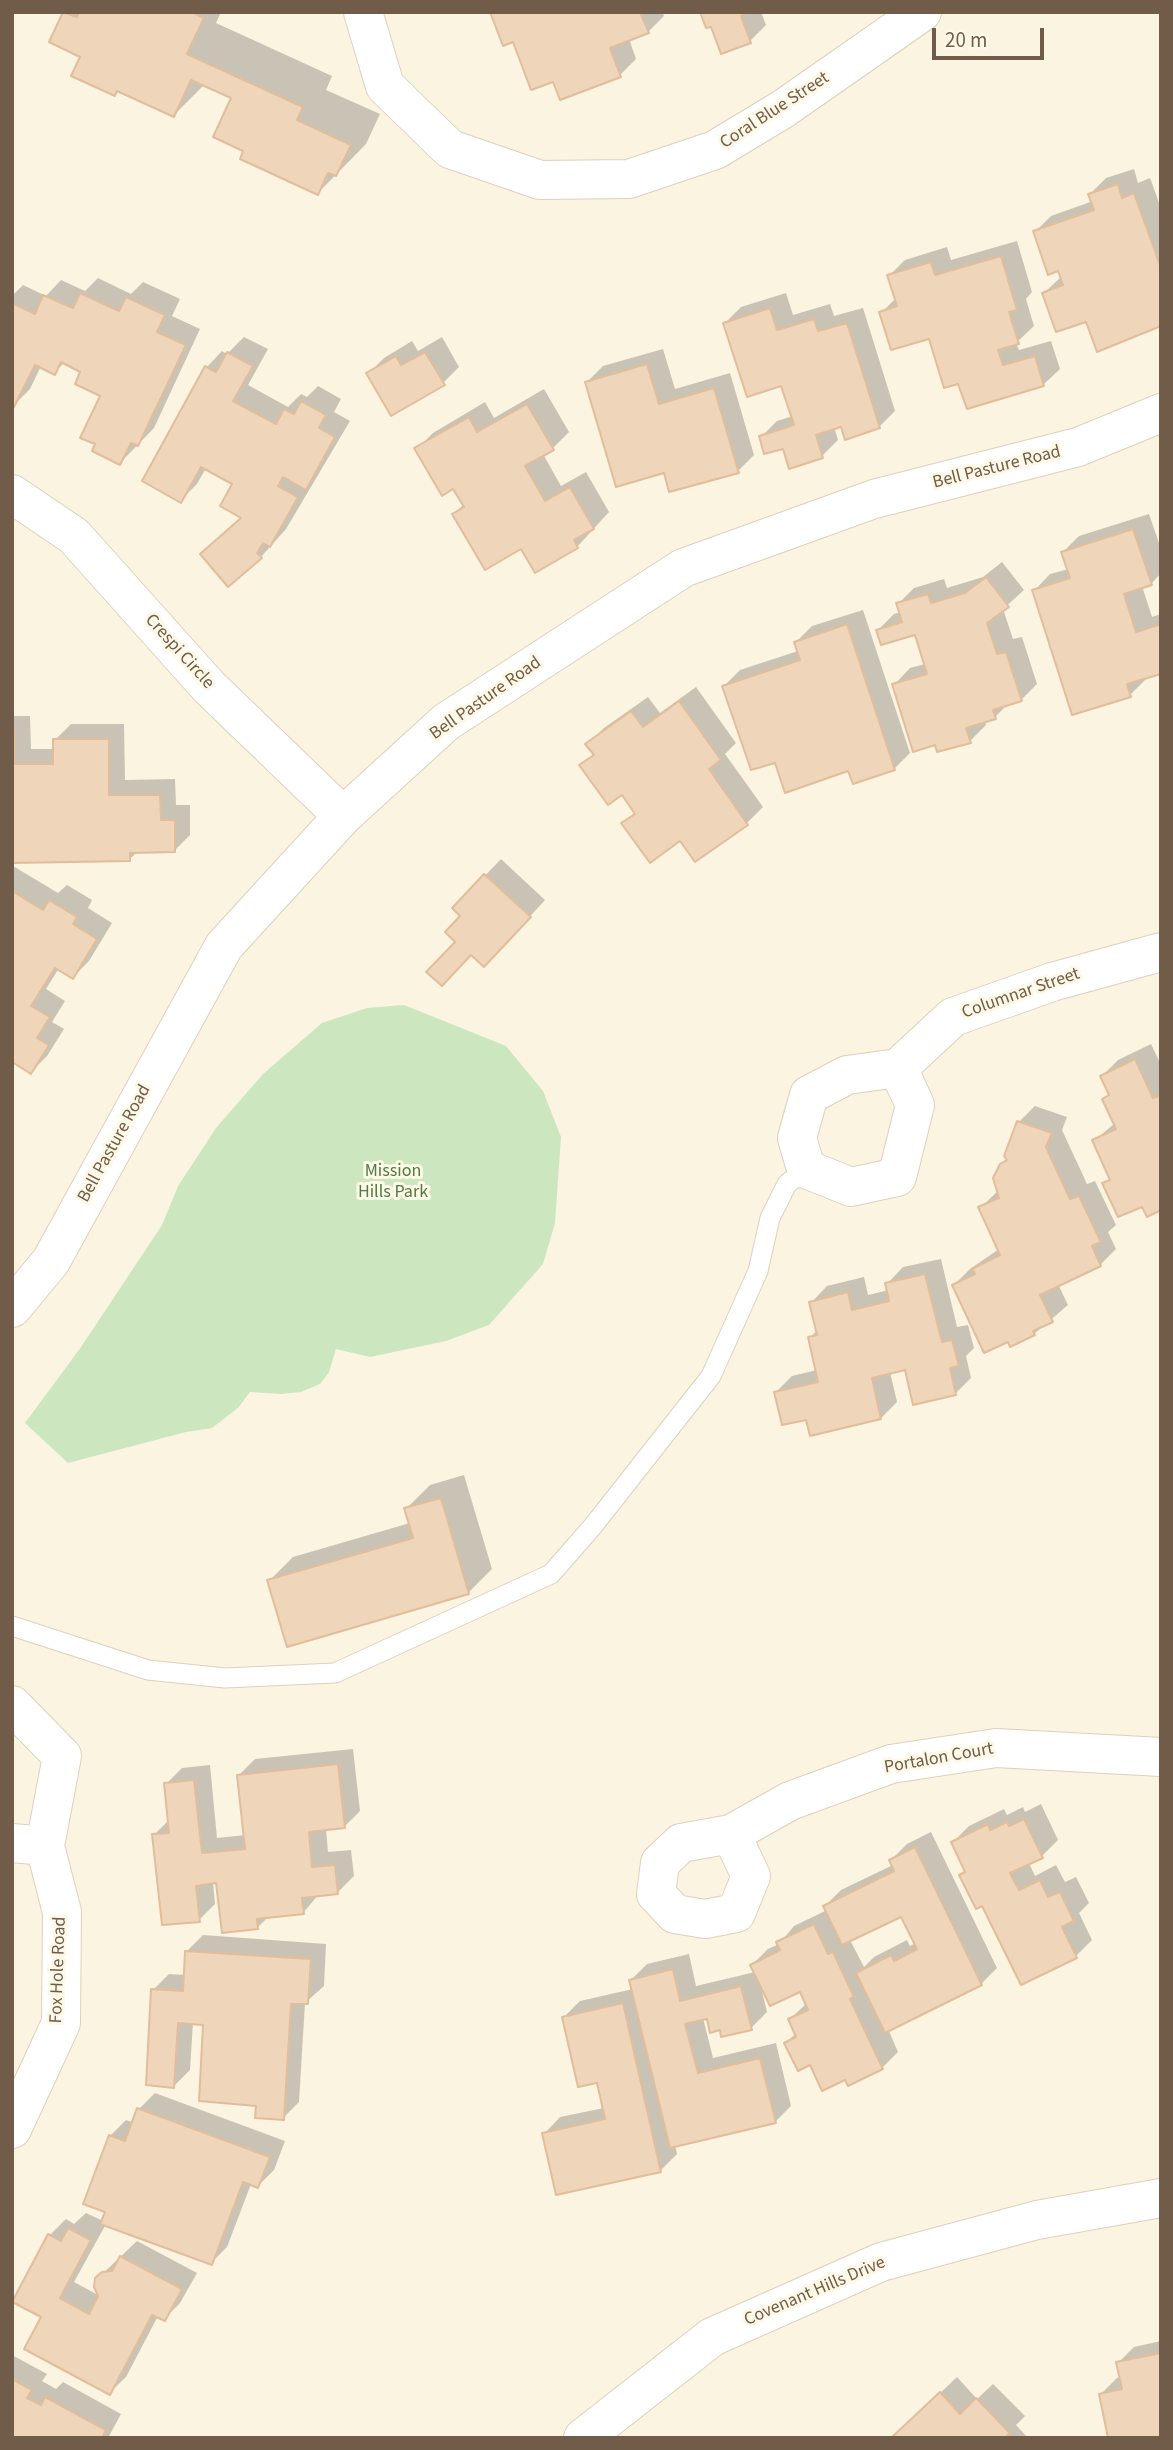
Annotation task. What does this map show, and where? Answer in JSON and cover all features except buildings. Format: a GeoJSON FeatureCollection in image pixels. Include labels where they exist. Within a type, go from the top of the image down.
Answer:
{"type":"FeatureCollection","features":[{"type":"Feature","properties":{"kind":"street","name":"Coral Blue Street"},"geometry":{"type":"LineString","coordinates":[[363,12],[385,86],[450,149],[540,180],[629,179],[715,150],[782,109],[922,12]]}},
{"type":"Feature","properties":{"kind":"street","name":"Bell Pasture Road"},"geometry":{"type":"LineString","coordinates":[[12,1308],[51,1261],[224,946],[342,816],[446,722],[683,568],[874,499],[1079,447],[1161,413]]}},
{"type":"Feature","properties":{"kind":"street","name":"Crespi Circle"},"geometry":{"type":"LineString","coordinates":[[12,494],[74,536],[209,687],[342,816]]}},
{"type":"Feature","properties":{"kind":"street","name":"Columnar Street"},"geometry":{"type":"LineString","coordinates":[[898,1068],[953,1017],[1052,982],[1161,952]]}},
{"type":"Feature","properties":{"kind":"street"},"geometry":{"type":"LineString","coordinates":[[898,1068],[915,1105],[897,1177],[851,1187],[806,1169],[797,1138],[809,1096],[847,1075],[898,1068]]}},
{"type":"Feature","properties":{"kind":"street","name":"Fox Hole Road"},"geometry":{"type":"LineString","coordinates":[[12,1705],[62,1756],[29,1845],[62,1912],[61,2023],[12,2129]]}},
{"type":"Feature","properties":{"kind":"street","name":"Portalon Court"},"geometry":{"type":"LineString","coordinates":[[731,1834],[790,1801],[891,1764],[996,1748],[1161,1757]]}},
{"type":"Feature","properties":{"kind":"street","name":"Covenant Hills Drive"},"geometry":{"type":"LineString","coordinates":[[583,2438],[712,2337],[881,2262],[1037,2220],[1161,2198]]}},
{"type":"Feature","properties":{"kind":"lane"},"geometry":{"type":"LineString","coordinates":[[12,1626],[148,1670],[225,1678],[335,1673],[551,1574],[593,1527],[711,1376],[758,1271],[770,1218],[787,1184],[806,1169]]}},
{"type":"Feature","properties":{"kind":"green space","name":"Mission Hills Park"},"geometry":{"type":"Polygon","coordinates":[[[404,1005],[506,1046],[543,1091],[561,1137],[555,1223],[543,1264],[489,1325],[446,1341],[370,1357],[336,1349],[329,1372],[320,1384],[301,1392],[250,1392],[238,1408],[212,1428],[186,1432],[68,1463],[25,1423],[81,1347],[162,1225],[178,1186],[216,1128],[263,1074],[322,1023],[367,1008],[404,1005]]]}}]}
